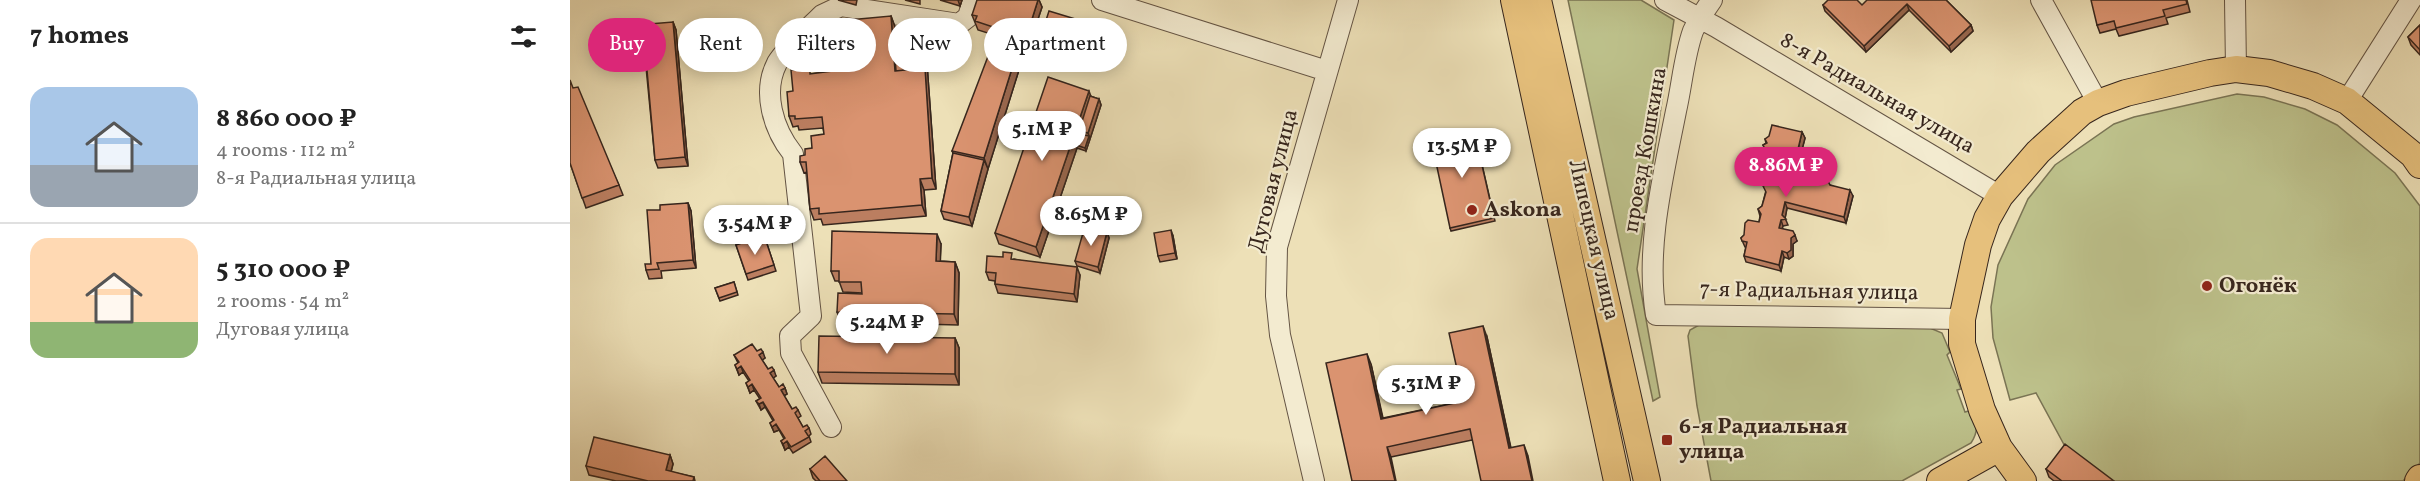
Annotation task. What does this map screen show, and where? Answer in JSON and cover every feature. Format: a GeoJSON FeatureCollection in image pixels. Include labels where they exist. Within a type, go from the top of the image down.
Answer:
{"type":"FeatureCollection","features":[{"type":"Feature","properties":{"kind":"main road","name":"Липецкая улица"},"geometry":{"type":"LineString","coordinates":[[1514,0],[1617,481]]}},
{"type":"Feature","properties":{"kind":"main road","name":"Липецкая улица"},"geometry":{"type":"LineString","coordinates":[[1539,0],[1647,481]]}},
{"type":"Feature","properties":{"kind":"main road"},"geometry":{"type":"LineString","coordinates":[[2023,481],[1999,448],[1972,381],[1962,344],[1962,319],[1978,245],[2000,195],[2038,152],[2082,112],[2098,103],[2126,93],[2210,73],[2236,69],[2269,73],[2313,86],[2347,100],[2413,155],[2420,165]]}},
{"type":"Feature","properties":{"kind":"main road"},"geometry":{"type":"LineString","coordinates":[[1940,481],[1999,448]]}},
{"type":"Feature","properties":{"kind":"street"},"geometry":{"type":"LineString","coordinates":[[831,427],[791,353],[790,336],[812,316],[793,154],[782,141],[776,128],[770,101],[771,81],[778,61],[822,15],[831,9],[841,6],[959,24],[968,17],[973,0]]}},
{"type":"Feature","properties":{"kind":"street"},"geometry":{"type":"LineString","coordinates":[[1102,0],[1327,71]]}},
{"type":"Feature","properties":{"kind":"street","name":"Дуговая улица"},"geometry":{"type":"LineString","coordinates":[[1314,481],[1280,335],[1276,296],[1277,247],[1348,0]]}},
{"type":"Feature","properties":{"kind":"street","name":"8-я Радиальная улица"},"geometry":{"type":"LineString","coordinates":[[1665,0],[2000,195]]}},
{"type":"Feature","properties":{"kind":"street","name":"проезд Кошкина"},"geometry":{"type":"LineString","coordinates":[[1656,315],[1652,276],[1660,202],[1690,43],[1699,19],[1712,0]]}},
{"type":"Feature","properties":{"kind":"street"},"geometry":{"type":"LineString","coordinates":[[2041,0],[2098,103]]}},
{"type":"Feature","properties":{"kind":"street"},"geometry":{"type":"LineString","coordinates":[[2235,0],[2236,69]]}},
{"type":"Feature","properties":{"kind":"street"},"geometry":{"type":"LineString","coordinates":[[2347,100],[2410,0]]}},
{"type":"Feature","properties":{"kind":"street","name":"7-я Радиальная улица"},"geometry":{"type":"LineString","coordinates":[[1656,315],[1962,319]]}},
{"type":"Feature","properties":{"kind":"green space"},"geometry":{"type":"Polygon","coordinates":[[[1568,0],[1641,0],[1674,20],[1637,269],[1660,397],[1653,401],[1568,0]]]}},
{"type":"Feature","properties":{"kind":"green space","name":"Огонёк"},"geometry":{"type":"Polygon","coordinates":[[[2237,94],[2264,97],[2305,109],[2337,125],[2395,173],[2420,206],[2420,463],[2403,481],[2054,481],[2068,452],[2036,393],[2010,400],[1993,338],[1991,307],[1998,265],[2028,199],[2055,165],[2114,124],[2134,117],[2237,94]]]}},
{"type":"Feature","properties":{"kind":"green space"},"geometry":{"type":"Polygon","coordinates":[[[1699,325],[1930,328],[1942,333],[1950,352],[1947,355],[1961,389],[1957,390],[1965,412],[1972,410],[1974,415],[1975,435],[1971,443],[1902,481],[1711,481],[1697,406],[1688,336],[1690,330],[1699,325]]]}},
{"type":"Feature","properties":{"kind":"building"},"geometry":{"type":"Polygon","coordinates":[[[977,0],[1038,0],[1032,18],[984,18],[984,24],[975,21],[977,16],[972,15],[977,0]]]}},
{"type":"Feature","properties":{"kind":"building"},"geometry":{"type":"Polygon","coordinates":[[[1828,0],[1857,0],[1862,5],[1867,0],[1946,0],[1971,25],[1949,46],[1907,4],[1864,46],[1823,5],[1828,0]]]}},
{"type":"Feature","properties":{"kind":"building"},"geometry":{"type":"Polygon","coordinates":[[[2091,0],[2186,0],[2187,4],[2163,10],[2165,16],[2116,28],[2114,21],[2097,25],[2091,0]]]}},
{"type":"Feature","properties":{"kind":"building"},"geometry":{"type":"Polygon","coordinates":[[[1049,11],[1072,18],[1047,18],[1049,11]]]}},
{"type":"Feature","properties":{"kind":"building"},"geometry":{"type":"Polygon","coordinates":[[[891,16],[888,18],[888,72],[925,72],[932,178],[920,179],[922,205],[819,214],[819,208],[810,209],[806,162],[800,162],[800,156],[805,155],[805,149],[812,148],[811,136],[824,134],[822,117],[795,119],[795,116],[789,116],[787,92],[793,91],[791,72],[810,72],[810,74],[876,72],[876,18],[870,18],[891,16]]]}},
{"type":"Feature","properties":{"kind":"building"},"geometry":{"type":"Polygon","coordinates":[[[673,22],[685,157],[655,160],[647,72],[666,72],[666,23],[673,22]]]}},
{"type":"Feature","properties":{"kind":"building"},"geometry":{"type":"Polygon","coordinates":[[[2420,25],[2420,50],[2408,37],[2420,25]]]}},
{"type":"Feature","properties":{"kind":"building"},"geometry":{"type":"Polygon","coordinates":[[[984,67],[984,72],[1011,72],[984,158],[952,151],[984,67]]]}},
{"type":"Feature","properties":{"kind":"building"},"geometry":{"type":"Polygon","coordinates":[[[1048,77],[1089,91],[1036,247],[995,233],[1048,77]]]}},
{"type":"Feature","properties":{"kind":"building"},"geometry":{"type":"Polygon","coordinates":[[[570,80],[573,88],[578,87],[619,185],[582,198],[570,163],[570,80]]]}},
{"type":"Feature","properties":{"kind":"building"},"geometry":{"type":"Polygon","coordinates":[[[1090,96],[1099,99],[1088,133],[1079,131],[1090,96]]]}},
{"type":"Feature","properties":{"kind":"building"},"geometry":{"type":"Polygon","coordinates":[[[1772,125],[1802,132],[1792,175],[1817,182],[1826,177],[1830,185],[1850,190],[1844,217],[1785,202],[1782,215],[1786,219],[1781,220],[1779,228],[1793,231],[1795,235],[1791,238],[1791,250],[1787,253],[1782,251],[1779,265],[1744,256],[1747,242],[1742,241],[1741,238],[1748,220],[1759,222],[1761,214],[1758,209],[1762,206],[1766,192],[1763,186],[1768,184],[1772,170],[1761,168],[1758,164],[1762,161],[1760,158],[1764,155],[1762,151],[1765,149],[1763,145],[1767,143],[1765,139],[1769,136],[1772,125]]]}},
{"type":"Feature","properties":{"kind":"building"},"geometry":{"type":"Polygon","coordinates":[[[1474,130],[1494,218],[1450,228],[1431,139],[1474,130]]]}},
{"type":"Feature","properties":{"kind":"building"},"geometry":{"type":"Polygon","coordinates":[[[1080,134],[1089,136],[1085,148],[1076,145],[1080,134]]]}},
{"type":"Feature","properties":{"kind":"building"},"geometry":{"type":"Polygon","coordinates":[[[953,153],[984,160],[969,217],[941,211],[953,153]]]}},
{"type":"Feature","properties":{"kind":"building"},"geometry":{"type":"Polygon","coordinates":[[[688,203],[693,260],[657,263],[659,269],[646,270],[645,264],[651,264],[647,210],[660,210],[660,205],[688,203]]]}},
{"type":"Feature","properties":{"kind":"building"},"geometry":{"type":"Polygon","coordinates":[[[1085,226],[1107,232],[1098,267],[1075,261],[1085,226]]]}},
{"type":"Feature","properties":{"kind":"building"},"geometry":{"type":"Polygon","coordinates":[[[1171,230],[1175,253],[1158,256],[1154,233],[1171,230]]]}},
{"type":"Feature","properties":{"kind":"building"},"geometry":{"type":"Polygon","coordinates":[[[832,231],[937,234],[936,261],[955,262],[954,314],[837,312],[838,293],[862,294],[861,282],[839,282],[839,271],[831,271],[832,231]]]}},
{"type":"Feature","properties":{"kind":"building"},"geometry":{"type":"Polygon","coordinates":[[[753,239],[754,245],[766,241],[774,265],[746,274],[736,245],[753,239]]]}},
{"type":"Feature","properties":{"kind":"building"},"geometry":{"type":"Polygon","coordinates":[[[1003,252],[1012,253],[1011,259],[1077,267],[1074,294],[995,284],[996,273],[986,272],[987,256],[1003,257],[1003,252]]]}},
{"type":"Feature","properties":{"kind":"building"},"geometry":{"type":"Polygon","coordinates":[[[734,282],[737,292],[719,298],[715,288],[734,282]]]}},
{"type":"Feature","properties":{"kind":"building"},"geometry":{"type":"Polygon","coordinates":[[[1483,326],[1509,448],[1524,445],[1532,481],[1481,481],[1470,429],[1387,447],[1395,481],[1352,481],[1326,363],[1367,354],[1381,419],[1464,401],[1449,333],[1483,326]]]}},
{"type":"Feature","properties":{"kind":"building"},"geometry":{"type":"Polygon","coordinates":[[[819,336],[955,338],[955,374],[818,372],[819,336]]]}},
{"type":"Feature","properties":{"kind":"building"},"geometry":{"type":"Polygon","coordinates":[[[752,344],[757,351],[761,349],[763,352],[759,355],[768,369],[772,367],[774,370],[770,373],[779,387],[783,384],[785,388],[781,390],[792,409],[796,407],[798,410],[795,413],[803,427],[807,425],[809,428],[805,431],[809,437],[791,447],[787,441],[783,444],[781,441],[785,438],[776,424],[772,427],[770,423],[774,420],[763,402],[759,404],[756,401],[761,398],[752,384],[748,387],[746,383],[750,380],[741,366],[737,369],[735,365],[739,362],[734,355],[752,344]]]}},
{"type":"Feature","properties":{"kind":"building"},"geometry":{"type":"Polygon","coordinates":[[[594,437],[670,455],[666,470],[694,477],[693,481],[648,481],[586,466],[594,437]]]}},
{"type":"Feature","properties":{"kind":"building"},"geometry":{"type":"Polygon","coordinates":[[[2065,444],[2114,481],[2062,481],[2046,469],[2065,444]]]}},
{"type":"Feature","properties":{"kind":"building"},"geometry":{"type":"Polygon","coordinates":[[[825,456],[847,481],[820,481],[810,469],[825,456]]]}},
{"type":"Feature","properties":{"kind":"place","name":"Askona"},"geometry":{"type":"Point","coordinates":[1472,210]}},
{"type":"Feature","properties":{"kind":"place","name":"Огонёк"},"geometry":{"type":"Point","coordinates":[2207,286]}},
{"type":"Feature","properties":{"kind":"place","name":"6-я Радиальная улица"},"geometry":{"type":"Point","coordinates":[1667,440]}}]}
